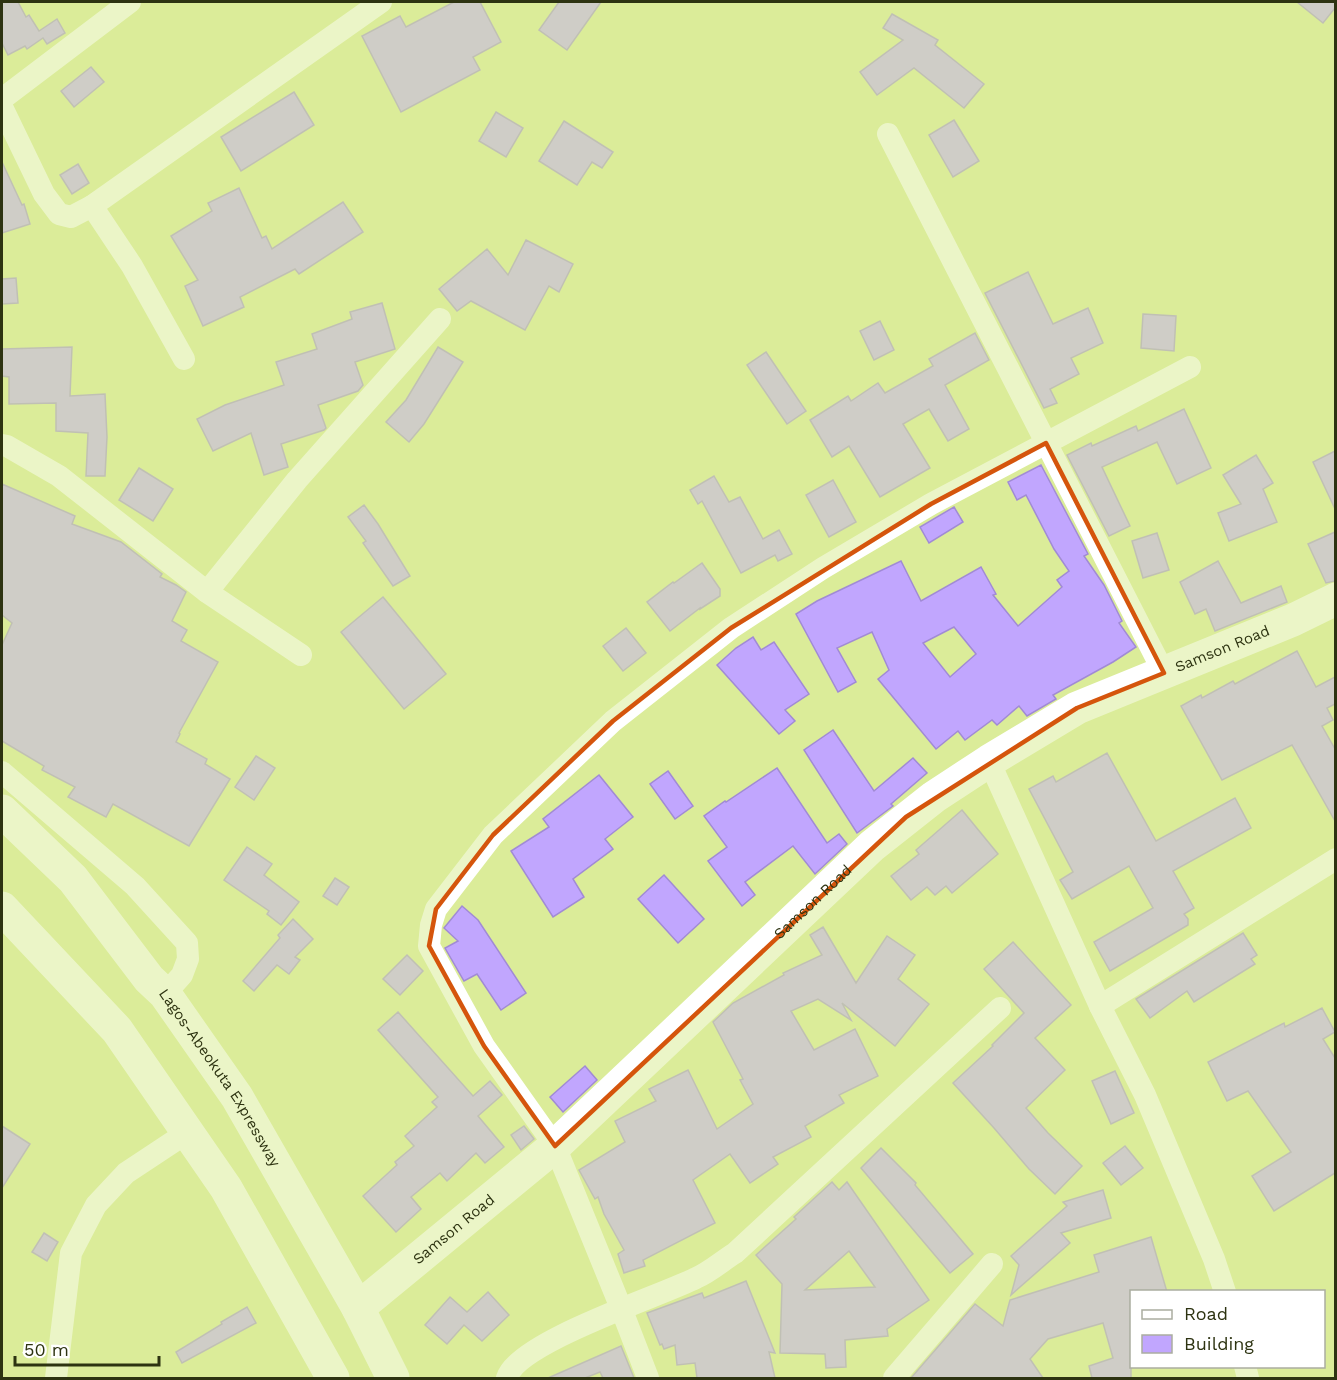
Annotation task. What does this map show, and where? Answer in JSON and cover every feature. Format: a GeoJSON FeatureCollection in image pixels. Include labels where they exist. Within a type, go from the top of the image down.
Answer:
{"type":"FeatureCollection","features":[{"type":"Feature","properties":{"kind":"main road","name":"Samson Road"},"geometry":{"type":"LineString","coordinates":[[358,1308],[555,1146],[872,846],[925,804],[989,761],[1077,708],[1293,620],[1335,599]]}},
{"type":"Feature","properties":{"kind":"main road","name":"Lagos-Abeokuta Expressway"},"geometry":{"type":"LineString","coordinates":[[2,812],[73,879],[149,979],[165,994],[237,1097],[358,1308],[393,1378]]}},
{"type":"Feature","properties":{"kind":"main road"},"geometry":{"type":"LineString","coordinates":[[2,908],[117,1030],[226,1188],[333,1378]]}},
{"type":"Feature","properties":{"kind":"street"},"geometry":{"type":"LineString","coordinates":[[2,99],[130,2]]}},
{"type":"Feature","properties":{"kind":"street"},"geometry":{"type":"LineString","coordinates":[[2,107],[44,194],[59,214],[71,217],[92,206],[381,2]]}},
{"type":"Feature","properties":{"kind":"street"},"geometry":{"type":"LineString","coordinates":[[888,134],[1164,673]]}},
{"type":"Feature","properties":{"kind":"street"},"geometry":{"type":"LineString","coordinates":[[92,206],[132,266],[184,359]]}},
{"type":"Feature","properties":{"kind":"street"},"geometry":{"type":"LineString","coordinates":[[207,592],[297,480],[440,318]]}},
{"type":"Feature","properties":{"kind":"street"},"geometry":{"type":"LineString","coordinates":[[648,1378],[555,1146],[484,1047],[429,946],[431,925],[436,909],[493,835],[614,721],[731,628],[823,568],[931,504],[1190,367]]}},
{"type":"Feature","properties":{"kind":"street"},"geometry":{"type":"LineString","coordinates":[[2,445],[59,476],[207,592],[301,655]]}},
{"type":"Feature","properties":{"kind":"street"},"geometry":{"type":"LineString","coordinates":[[989,761],[1100,1006],[1145,1095],[1214,1259],[1224,1290]]}},
{"type":"Feature","properties":{"kind":"street"},"geometry":{"type":"LineString","coordinates":[[2,772],[135,886],[187,943],[188,959],[182,975],[165,994]]}},
{"type":"Feature","properties":{"kind":"street"},"geometry":{"type":"LineString","coordinates":[[1100,1006],[1332,869]]}},
{"type":"Feature","properties":{"kind":"street"},"geometry":{"type":"LineString","coordinates":[[507,1378],[516,1365],[546,1345],[587,1323],[697,1278],[735,1253],[1000,1008]]}},
{"type":"Feature","properties":{"kind":"street"},"geometry":{"type":"LineString","coordinates":[[56,1378],[71,1253],[96,1205],[126,1173],[190,1135]]}},
{"type":"Feature","properties":{"kind":"street"},"geometry":{"type":"LineString","coordinates":[[894,1378],[992,1264]]}},
{"type":"Feature","properties":{"kind":"highlighted area"},"geometry":{"type":"Polygon","coordinates":[[[1046,443],[1164,673],[1077,708],[906,817],[555,1146],[484,1046],[429,946],[436,909],[493,835],[613,721],[731,628],[931,504],[1046,443]]]}},
{"type":"Feature","properties":{"kind":"building"},"geometry":{"type":"Polygon","coordinates":[[[2,2],[18,2],[26,17],[29,15],[39,31],[57,19],[65,33],[47,44],[43,38],[27,49],[25,46],[8,55],[2,43],[2,2]]]}},
{"type":"Feature","properties":{"kind":"building"},"geometry":{"type":"Polygon","coordinates":[[[454,2],[480,2],[501,42],[473,57],[480,70],[401,112],[362,36],[400,16],[406,27],[454,2]]]}},
{"type":"Feature","properties":{"kind":"building"},"geometry":{"type":"Polygon","coordinates":[[[559,2],[601,2],[567,50],[539,30],[559,2]]]}},
{"type":"Feature","properties":{"kind":"building"},"geometry":{"type":"Polygon","coordinates":[[[1297,2],[1335,2],[1335,8],[1323,23],[1297,2]]]}},
{"type":"Feature","properties":{"kind":"building"},"geometry":{"type":"Polygon","coordinates":[[[892,14],[938,40],[935,45],[984,84],[964,108],[914,68],[877,95],[860,72],[903,40],[883,28],[892,14]]]}},
{"type":"Feature","properties":{"kind":"building"},"geometry":{"type":"Polygon","coordinates":[[[91,67],[104,82],[74,107],[61,91],[91,67]]]}},
{"type":"Feature","properties":{"kind":"building"},"geometry":{"type":"Polygon","coordinates":[[[294,92],[314,125],[241,171],[221,137],[294,92]]]}},
{"type":"Feature","properties":{"kind":"building"},"geometry":{"type":"Polygon","coordinates":[[[496,112],[523,128],[506,157],[479,141],[496,112]]]}},
{"type":"Feature","properties":{"kind":"building"},"geometry":{"type":"Polygon","coordinates":[[[954,120],[979,161],[953,177],[929,135],[954,120]]]}},
{"type":"Feature","properties":{"kind":"building"},"geometry":{"type":"Polygon","coordinates":[[[564,121],[613,152],[602,168],[592,162],[577,185],[539,161],[564,121]]]}},
{"type":"Feature","properties":{"kind":"building"},"geometry":{"type":"Polygon","coordinates":[[[2,162],[22,205],[24,204],[30,224],[2,233],[2,162]]]}},
{"type":"Feature","properties":{"kind":"building"},"geometry":{"type":"Polygon","coordinates":[[[78,164],[89,183],[72,194],[60,175],[78,164]]]}},
{"type":"Feature","properties":{"kind":"building"},"geometry":{"type":"Polygon","coordinates":[[[239,188],[262,238],[266,236],[272,249],[343,202],[363,232],[299,274],[295,269],[240,297],[244,307],[203,326],[185,286],[198,280],[171,236],[212,211],[208,203],[239,188]]]}},
{"type":"Feature","properties":{"kind":"building"},"geometry":{"type":"Polygon","coordinates":[[[526,240],[573,264],[559,292],[549,286],[525,330],[471,301],[457,311],[439,289],[487,249],[508,275],[526,240]]]}},
{"type":"Feature","properties":{"kind":"building"},"geometry":{"type":"Polygon","coordinates":[[[1028,272],[1053,324],[1088,308],[1103,343],[1071,358],[1079,374],[1050,389],[1057,403],[1044,408],[985,293],[1028,272]]]}},
{"type":"Feature","properties":{"kind":"building"},"geometry":{"type":"Polygon","coordinates":[[[16,278],[18,303],[2,304],[2,279],[16,278]]]}},
{"type":"Feature","properties":{"kind":"building"},"geometry":{"type":"Polygon","coordinates":[[[382,303],[395,349],[355,362],[363,385],[358,391],[318,405],[326,428],[324,430],[281,444],[288,467],[264,475],[251,433],[213,451],[197,419],[225,405],[284,385],[276,362],[317,349],[312,334],[352,319],[350,312],[382,303]]]}},
{"type":"Feature","properties":{"kind":"building"},"geometry":{"type":"Polygon","coordinates":[[[1143,314],[1176,316],[1174,351],[1141,348],[1143,314]]]}},
{"type":"Feature","properties":{"kind":"building"},"geometry":{"type":"Polygon","coordinates":[[[880,321],[894,350],[874,360],[860,331],[880,321]]]}},
{"type":"Feature","properties":{"kind":"building"},"geometry":{"type":"Polygon","coordinates":[[[975,333],[989,360],[945,385],[969,429],[948,441],[929,409],[903,424],[930,468],[880,497],[849,446],[832,457],[810,420],[848,396],[851,401],[878,383],[885,393],[933,366],[929,359],[975,333]]]}},
{"type":"Feature","properties":{"kind":"building"},"geometry":{"type":"Polygon","coordinates":[[[72,347],[70,396],[105,394],[107,437],[105,476],[86,476],[88,433],[56,431],[56,403],[9,404],[9,377],[2,376],[2,349],[72,347]]]}},
{"type":"Feature","properties":{"kind":"building"},"geometry":{"type":"Polygon","coordinates":[[[438,347],[463,362],[424,424],[409,442],[386,422],[406,400],[438,347]]]}},
{"type":"Feature","properties":{"kind":"building"},"geometry":{"type":"Polygon","coordinates":[[[766,352],[806,411],[787,424],[747,365],[766,352]]]}},
{"type":"Feature","properties":{"kind":"building"},"geometry":{"type":"Polygon","coordinates":[[[1184,409],[1211,468],[1177,484],[1157,442],[1102,467],[1130,526],[1109,536],[1067,455],[1136,426],[1138,431],[1184,409]]]}},
{"type":"Feature","properties":{"kind":"building"},"geometry":{"type":"Polygon","coordinates":[[[1335,451],[1335,509],[1313,462],[1335,451]]]}},
{"type":"Feature","properties":{"kind":"building"},"geometry":{"type":"Polygon","coordinates":[[[1256,455],[1273,483],[1263,489],[1277,522],[1229,541],[1218,513],[1241,504],[1223,475],[1256,455]]]}},
{"type":"Feature","properties":{"kind":"building"},"geometry":{"type":"Polygon","coordinates":[[[1041,465],[1088,554],[1084,556],[1104,585],[1122,621],[1119,623],[1136,647],[1053,695],[1056,699],[1027,716],[1019,706],[997,725],[992,720],[965,740],[958,731],[936,749],[878,679],[889,670],[872,632],[837,648],[856,682],[838,692],[796,614],[817,601],[901,561],[921,601],[981,567],[996,594],[993,595],[1018,626],[1062,587],[1057,580],[1069,571],[1054,549],[1026,495],[1017,500],[1008,482],[1041,465]],[[954,627],[923,643],[950,677],[976,654],[954,627]]]}},
{"type":"Feature","properties":{"kind":"building"},"geometry":{"type":"Polygon","coordinates":[[[139,468],[173,489],[153,521],[119,500],[139,468]]]}},
{"type":"Feature","properties":{"kind":"building"},"geometry":{"type":"Polygon","coordinates":[[[714,476],[729,502],[740,497],[763,539],[779,530],[792,554],[778,561],[775,555],[741,573],[702,501],[698,504],[690,490],[714,476]]]}},
{"type":"Feature","properties":{"kind":"building"},"geometry":{"type":"Polygon","coordinates":[[[833,480],[856,522],[829,537],[806,495],[833,480]]]}},
{"type":"Feature","properties":{"kind":"building"},"geometry":{"type":"Polygon","coordinates":[[[2,484],[75,516],[72,524],[121,542],[162,574],[160,577],[186,592],[172,621],[187,630],[181,641],[218,662],[176,742],[207,759],[205,764],[230,779],[189,846],[113,804],[106,817],[68,797],[75,787],[42,770],[44,766],[2,741],[2,645],[12,623],[2,615],[2,484]]]}},
{"type":"Feature","properties":{"kind":"building"},"geometry":{"type":"Polygon","coordinates":[[[364,505],[410,576],[393,586],[363,543],[366,541],[348,517],[364,505]]]}},
{"type":"Feature","properties":{"kind":"building"},"geometry":{"type":"Polygon","coordinates":[[[954,507],[963,522],[929,543],[920,527],[954,507]]]}},
{"type":"Feature","properties":{"kind":"building"},"geometry":{"type":"Polygon","coordinates":[[[1335,532],[1335,581],[1326,583],[1308,544],[1335,532]]]}},
{"type":"Feature","properties":{"kind":"building"},"geometry":{"type":"Polygon","coordinates":[[[1157,533],[1169,570],[1143,578],[1132,541],[1157,533]]]}},
{"type":"Feature","properties":{"kind":"building"},"geometry":{"type":"Polygon","coordinates":[[[1218,561],[1241,603],[1281,586],[1287,602],[1215,631],[1206,609],[1195,614],[1180,582],[1218,561]]]}},
{"type":"Feature","properties":{"kind":"building"},"geometry":{"type":"Polygon","coordinates":[[[702,563],[720,589],[720,596],[670,631],[647,602],[702,563]]]}},
{"type":"Feature","properties":{"kind":"building"},"geometry":{"type":"Polygon","coordinates":[[[383,597],[446,674],[404,709],[341,632],[383,597]]]}},
{"type":"Feature","properties":{"kind":"building"},"geometry":{"type":"Polygon","coordinates":[[[626,628],[646,653],[623,671],[603,646],[626,628]]]}},
{"type":"Feature","properties":{"kind":"building"},"geometry":{"type":"Polygon","coordinates":[[[753,637],[761,650],[774,642],[809,694],[785,710],[795,721],[779,734],[717,665],[753,637]]]}},
{"type":"Feature","properties":{"kind":"building"},"geometry":{"type":"Polygon","coordinates":[[[1297,651],[1316,687],[1335,677],[1335,704],[1327,708],[1333,720],[1322,726],[1335,749],[1335,821],[1292,745],[1222,780],[1181,706],[1201,695],[1202,698],[1233,681],[1235,684],[1297,651]]]}},
{"type":"Feature","properties":{"kind":"building"},"geometry":{"type":"Polygon","coordinates":[[[833,730],[874,791],[913,758],[927,773],[891,804],[893,806],[857,833],[804,750],[833,730]]]}},
{"type":"Feature","properties":{"kind":"building"},"geometry":{"type":"Polygon","coordinates":[[[1107,753],[1156,841],[1235,798],[1251,828],[1173,871],[1194,908],[1184,914],[1188,919],[1188,925],[1110,971],[1094,942],[1153,908],[1129,866],[1072,899],[1060,880],[1073,872],[1029,789],[1053,776],[1056,782],[1107,753]]]}},
{"type":"Feature","properties":{"kind":"building"},"geometry":{"type":"Polygon","coordinates":[[[256,756],[275,768],[254,800],[235,787],[256,756]]]}},
{"type":"Feature","properties":{"kind":"building"},"geometry":{"type":"Polygon","coordinates":[[[777,768],[827,843],[839,834],[847,844],[815,874],[793,846],[745,882],[755,895],[742,906],[708,861],[727,847],[704,816],[777,768]]]}},
{"type":"Feature","properties":{"kind":"building"},"geometry":{"type":"Polygon","coordinates":[[[668,771],[693,806],[675,819],[650,784],[668,771]]]}},
{"type":"Feature","properties":{"kind":"building"},"geometry":{"type":"Polygon","coordinates":[[[599,775],[633,817],[605,839],[613,849],[573,879],[584,897],[553,917],[511,851],[549,827],[543,819],[599,775]]]}},
{"type":"Feature","properties":{"kind":"building"},"geometry":{"type":"Polygon","coordinates":[[[962,810],[998,854],[952,893],[946,886],[935,895],[927,887],[911,900],[891,876],[919,854],[916,850],[962,810]]]}},
{"type":"Feature","properties":{"kind":"building"},"geometry":{"type":"Polygon","coordinates":[[[247,847],[272,864],[264,875],[299,902],[281,925],[267,914],[269,911],[224,880],[247,847]]]}},
{"type":"Feature","properties":{"kind":"building"},"geometry":{"type":"Polygon","coordinates":[[[664,875],[704,919],[678,943],[638,899],[664,875]]]}},
{"type":"Feature","properties":{"kind":"building"},"geometry":{"type":"Polygon","coordinates":[[[335,878],[349,887],[337,905],[323,896],[335,878]]]}},
{"type":"Feature","properties":{"kind":"building"},"geometry":{"type":"Polygon","coordinates":[[[462,906],[478,920],[526,993],[501,1010],[477,974],[464,981],[445,948],[458,941],[444,928],[462,906]]]}},
{"type":"Feature","properties":{"kind":"building"},"geometry":{"type":"Polygon","coordinates":[[[293,919],[313,939],[295,957],[300,960],[289,974],[277,965],[254,991],[243,981],[280,938],[278,935],[293,919]]]}},
{"type":"Feature","properties":{"kind":"building"},"geometry":{"type":"Polygon","coordinates":[[[823,927],[856,983],[887,936],[915,955],[898,979],[929,1004],[895,1046],[842,1003],[851,1020],[818,999],[791,1011],[814,1050],[855,1029],[878,1076],[839,1095],[844,1103],[805,1126],[811,1137],[773,1157],[778,1164],[750,1183],[730,1154],[693,1180],[715,1223],[643,1260],[645,1266],[624,1273],[618,1254],[624,1250],[604,1214],[598,1197],[595,1199],[579,1170],[625,1142],[615,1121],[656,1101],[649,1089],[688,1070],[717,1129],[753,1104],[740,1080],[743,1079],[713,1022],[733,1003],[784,975],[783,973],[822,955],[810,935],[823,927]]]}},
{"type":"Feature","properties":{"kind":"building"},"geometry":{"type":"Polygon","coordinates":[[[1243,933],[1257,955],[1251,959],[1255,964],[1194,1002],[1187,991],[1150,1018],[1136,999],[1243,933]]]}},
{"type":"Feature","properties":{"kind":"building"},"geometry":{"type":"Polygon","coordinates":[[[1013,942],[1071,1005],[1035,1038],[1065,1070],[1026,1108],[1082,1166],[1055,1194],[1029,1169],[953,1083],[1024,1013],[984,969],[1013,942]]]}},
{"type":"Feature","properties":{"kind":"building"},"geometry":{"type":"Polygon","coordinates":[[[407,955],[423,971],[400,995],[383,979],[407,955]]]}},
{"type":"Feature","properties":{"kind":"building"},"geometry":{"type":"Polygon","coordinates":[[[1322,1008],[1335,1032],[1323,1039],[1335,1058],[1335,1173],[1274,1211],[1252,1176],[1291,1152],[1248,1091],[1227,1101],[1208,1062],[1284,1023],[1285,1027],[1322,1008]]]}},
{"type":"Feature","properties":{"kind":"building"},"geometry":{"type":"Polygon","coordinates":[[[398,1012],[473,1096],[490,1081],[502,1095],[478,1116],[504,1147],[485,1163],[476,1153],[447,1181],[440,1173],[411,1197],[421,1209],[396,1232],[363,1196],[397,1165],[395,1162],[414,1146],[405,1136],[437,1107],[432,1102],[438,1097],[378,1030],[398,1012]]]}},
{"type":"Feature","properties":{"kind":"building"},"geometry":{"type":"Polygon","coordinates":[[[585,1066],[597,1080],[563,1112],[550,1097],[585,1066]]]}},
{"type":"Feature","properties":{"kind":"building"},"geometry":{"type":"Polygon","coordinates":[[[1115,1071],[1134,1113],[1111,1124],[1092,1081],[1115,1071]]]}},
{"type":"Feature","properties":{"kind":"building"},"geometry":{"type":"Polygon","coordinates":[[[2,1126],[30,1144],[2,1188],[2,1126]]]}},
{"type":"Feature","properties":{"kind":"building"},"geometry":{"type":"Polygon","coordinates":[[[524,1126],[534,1139],[521,1150],[511,1135],[524,1126]]]}},
{"type":"Feature","properties":{"kind":"building"},"geometry":{"type":"Polygon","coordinates":[[[1125,1146],[1143,1168],[1121,1185],[1103,1163],[1125,1146]]]}},
{"type":"Feature","properties":{"kind":"building"},"geometry":{"type":"Polygon","coordinates":[[[881,1148],[916,1183],[915,1185],[973,1254],[950,1273],[861,1168],[881,1148]]]}},
{"type":"Feature","properties":{"kind":"building"},"geometry":{"type":"Polygon","coordinates":[[[832,1182],[839,1190],[847,1182],[929,1300],[887,1329],[888,1336],[845,1340],[846,1367],[826,1368],[825,1354],[780,1353],[782,1284],[756,1255],[796,1219],[794,1217],[832,1182]],[[849,1251],[805,1290],[875,1287],[849,1251]]]}},
{"type":"Feature","properties":{"kind":"building"},"geometry":{"type":"Polygon","coordinates":[[[1103,1190],[1111,1218],[1061,1233],[1070,1243],[1011,1295],[1019,1265],[1011,1256],[1067,1206],[1063,1202],[1103,1190]]]}},
{"type":"Feature","properties":{"kind":"building"},"geometry":{"type":"Polygon","coordinates":[[[44,1233],[58,1242],[47,1261],[32,1252],[44,1233]]]}},
{"type":"Feature","properties":{"kind":"building"},"geometry":{"type":"Polygon","coordinates":[[[1151,1237],[1166,1290],[1130,1290],[1131,1378],[1092,1378],[1089,1366],[1113,1358],[1103,1323],[1048,1339],[1030,1359],[1043,1378],[911,1378],[975,1304],[1003,1326],[1010,1300],[1099,1272],[1094,1255],[1151,1237]]]}},
{"type":"Feature","properties":{"kind":"building"},"geometry":{"type":"Polygon","coordinates":[[[746,1281],[775,1353],[769,1352],[775,1378],[697,1378],[695,1363],[677,1365],[675,1345],[664,1349],[662,1344],[660,1345],[647,1313],[702,1293],[704,1298],[746,1281]]]}},
{"type":"Feature","properties":{"kind":"building"},"geometry":{"type":"Polygon","coordinates":[[[488,1292],[509,1315],[482,1341],[464,1325],[447,1344],[425,1325],[450,1297],[467,1312],[488,1292]]]}},
{"type":"Feature","properties":{"kind":"building"},"geometry":{"type":"Polygon","coordinates":[[[247,1307],[256,1323],[182,1363],[176,1352],[247,1307]]]}},
{"type":"Feature","properties":{"kind":"building"},"geometry":{"type":"Polygon","coordinates":[[[621,1346],[634,1378],[603,1378],[600,1372],[585,1378],[548,1378],[621,1346]]]}}]}
